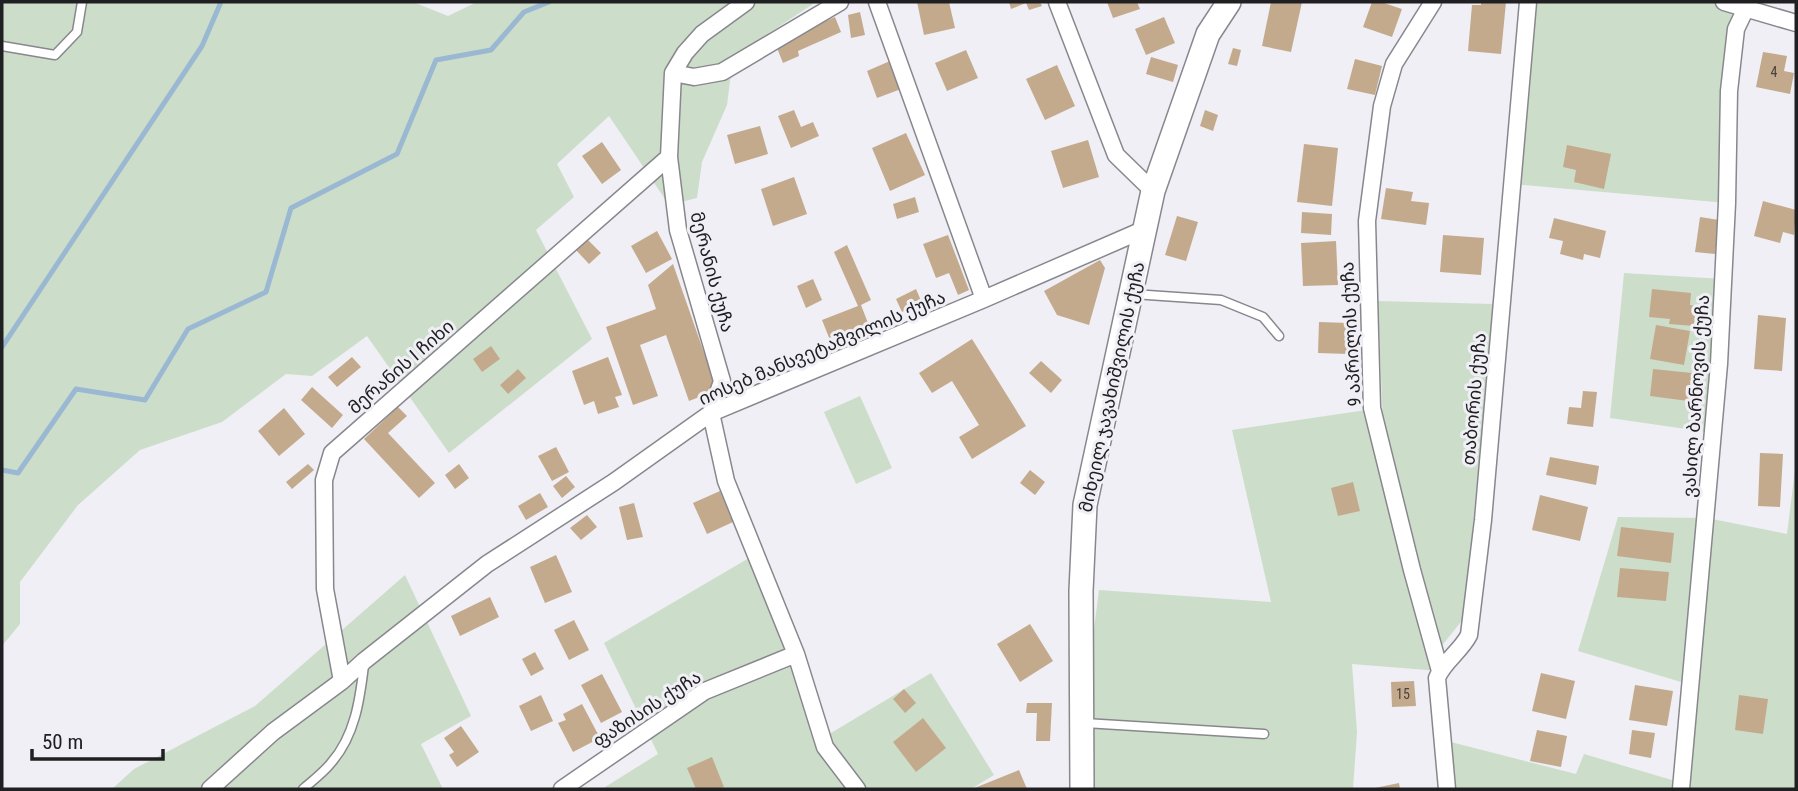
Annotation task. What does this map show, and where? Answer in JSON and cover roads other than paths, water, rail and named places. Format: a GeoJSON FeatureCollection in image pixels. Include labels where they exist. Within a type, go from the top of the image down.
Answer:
{"type":"FeatureCollection","features":[{"type":"Feature","properties":{"kind":"main road","name":"მიხეილ ჯავახიშვილის ქუჩა"},"geometry":{"type":"LineString","coordinates":[[1082,789],[1081,591],[1085,505],[1153,191],[1208,34],[1230,2]]}},
{"type":"Feature","properties":{"kind":"street"},"geometry":{"type":"LineString","coordinates":[[746,2],[702,34],[685,53],[673,73],[694,77],[722,72],[840,2]]}},
{"type":"Feature","properties":{"kind":"street"},"geometry":{"type":"LineString","coordinates":[[877,2],[984,299]]}},
{"type":"Feature","properties":{"kind":"street"},"geometry":{"type":"LineString","coordinates":[[1057,2],[1116,155],[1153,191]]}},
{"type":"Feature","properties":{"kind":"street","name":"9 აპრილის ქუჩა"},"geometry":{"type":"LineString","coordinates":[[1433,2],[1394,64],[1382,106],[1367,234],[1372,408],[1440,671]]}},
{"type":"Feature","properties":{"kind":"street","name":"თაბორის ქუჩა"},"geometry":{"type":"LineString","coordinates":[[1440,671],[1463,646],[1469,635],[1483,520],[1528,2]]}},
{"type":"Feature","properties":{"kind":"street"},"geometry":{"type":"LineString","coordinates":[[1724,2],[1748,5],[1796,23]]}},
{"type":"Feature","properties":{"kind":"street","name":"ვასილ ბარნოვის ქუჩა"},"geometry":{"type":"LineString","coordinates":[[1681,789],[1719,364],[1727,204],[1729,91],[1736,29],[1748,5]]}},
{"type":"Feature","properties":{"kind":"street","name":"მერანის ქუჩა"},"geometry":{"type":"LineString","coordinates":[[673,73],[669,157],[678,230],[722,381],[711,413]]}},
{"type":"Feature","properties":{"kind":"street","name":"მერანის I ჩიხი"},"geometry":{"type":"LineString","coordinates":[[342,681],[325,589],[324,481],[332,453],[669,157]]}},
{"type":"Feature","properties":{"kind":"street","name":"იოსებ მანსვეტაშვილის ქუჩა"},"geometry":{"type":"LineString","coordinates":[[210,789],[273,732],[342,681],[487,564],[614,482],[711,413],[1145,229]]}},
{"type":"Feature","properties":{"kind":"street"},"geometry":{"type":"LineString","coordinates":[[711,413],[726,481],[796,654],[825,747],[857,789]]}},
{"type":"Feature","properties":{"kind":"street","name":"ფაზისის ქუჩა"},"geometry":{"type":"LineString","coordinates":[[562,789],[705,691],[796,654]]}},
{"type":"Feature","properties":{"kind":"street"},"geometry":{"type":"LineString","coordinates":[[1440,671],[1437,678],[1447,789]]}},
{"type":"Feature","properties":{"kind":"lane"},"geometry":{"type":"LineString","coordinates":[[2,46],[55,55],[77,32],[82,2]]}},
{"type":"Feature","properties":{"kind":"lane"},"geometry":{"type":"LineString","coordinates":[[1130,294],[1221,300],[1263,317],[1279,336]]}},
{"type":"Feature","properties":{"kind":"lane"},"geometry":{"type":"LineString","coordinates":[[303,789],[332,763],[348,735],[360,704],[364,661]]}},
{"type":"Feature","properties":{"kind":"lane"},"geometry":{"type":"LineString","coordinates":[[1082,722],[1264,734]]}},
{"type":"Feature","properties":{"kind":"waterway"},"geometry":{"type":"LineString","coordinates":[[2,347],[202,46],[221,2]]}},
{"type":"Feature","properties":{"kind":"waterway"},"geometry":{"type":"LineString","coordinates":[[2,470],[18,473],[76,389],[145,400],[188,329],[266,292],[291,208],[397,154],[436,60],[491,50],[524,12],[549,2]]}}]}
